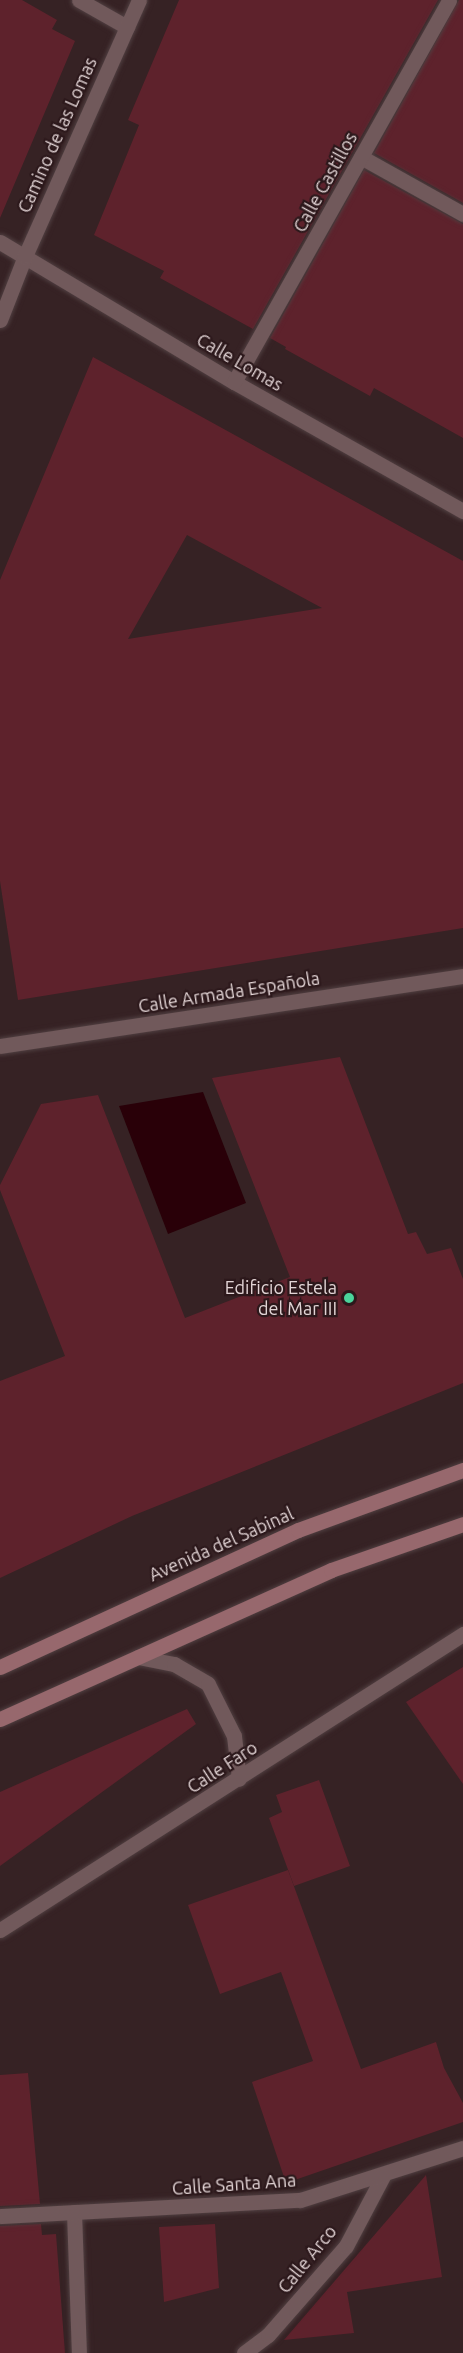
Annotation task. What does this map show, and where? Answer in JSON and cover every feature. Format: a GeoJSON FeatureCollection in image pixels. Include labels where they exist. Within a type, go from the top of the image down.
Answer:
{"type":"FeatureCollection","features":[{"type":"Feature","properties":{"kind":"main road","name":"Avenida del Sabinal"},"geometry":{"type":"LineString","coordinates":[[0,1667],[298,1530],[463,1470]]}},
{"type":"Feature","properties":{"kind":"main road"},"geometry":{"type":"LineString","coordinates":[[0,1719],[331,1570],[463,1524]]}},
{"type":"Feature","properties":{"kind":"street"},"geometry":{"type":"LineString","coordinates":[[79,0],[127,27]]}},
{"type":"Feature","properties":{"kind":"street","name":"Camino de las Lomas"},"geometry":{"type":"LineString","coordinates":[[0,320],[25,256],[139,0]]}},
{"type":"Feature","properties":{"kind":"street","name":"Calle Castillos"},"geometry":{"type":"LineString","coordinates":[[234,382],[449,0]]}},
{"type":"Feature","properties":{"kind":"street"},"geometry":{"type":"LineString","coordinates":[[362,158],[463,214]]}},
{"type":"Feature","properties":{"kind":"street","name":"Calle Lomas"},"geometry":{"type":"LineString","coordinates":[[0,242],[234,382],[463,512]]}},
{"type":"Feature","properties":{"kind":"street","name":"Calle Armada Española"},"geometry":{"type":"LineString","coordinates":[[0,1047],[463,976]]}},
{"type":"Feature","properties":{"kind":"street","name":"Calle Faro"},"geometry":{"type":"LineString","coordinates":[[0,1930],[463,1634]]}},
{"type":"Feature","properties":{"kind":"street"},"geometry":{"type":"LineString","coordinates":[[138,1657],[174,1664],[208,1684],[234,1736],[239,1779]]}},
{"type":"Feature","properties":{"kind":"street","name":"Calle Santa Ana"},"geometry":{"type":"LineString","coordinates":[[0,2216],[300,2200],[463,2148]]}},
{"type":"Feature","properties":{"kind":"street","name":"Calle Arco"},"geometry":{"type":"LineString","coordinates":[[244,2353],[268,2335],[346,2246],[383,2175]]}},
{"type":"Feature","properties":{"kind":"street"},"geometry":{"type":"LineString","coordinates":[[74,2212],[79,2353]]}},
{"type":"Feature","properties":{"kind":"shaded area"},"geometry":{"type":"Polygon","coordinates":[[[203,1092],[246,1203],[168,1234],[119,1106],[203,1092]]]}},
{"type":"Feature","properties":{"kind":"building"},"geometry":{"type":"Polygon","coordinates":[[[0,0],[22,0],[57,20],[52,29],[75,41],[0,218],[0,0]]]}},
{"type":"Feature","properties":{"kind":"building"},"geometry":{"type":"Polygon","coordinates":[[[179,0],[438,0],[253,329],[160,278],[164,271],[94,235],[139,125],[128,120],[179,0]]]}},
{"type":"Feature","properties":{"kind":"building"},"geometry":{"type":"Polygon","coordinates":[[[459,0],[463,0],[463,203],[374,153],[459,0]]]}},
{"type":"Feature","properties":{"kind":"building"},"geometry":{"type":"Polygon","coordinates":[[[364,170],[463,224],[463,438],[374,388],[370,396],[285,349],[286,347],[270,338],[364,170]]]}},
{"type":"Feature","properties":{"kind":"building"},"geometry":{"type":"Polygon","coordinates":[[[93,357],[463,561],[463,928],[18,1000],[0,881],[0,580],[93,357]],[[187,535],[128,639],[322,608],[187,535]]]}},
{"type":"Feature","properties":{"kind":"building","name":"Edificio Estela del Mar III"},"geometry":{"type":"Polygon","coordinates":[[[340,1057],[408,1234],[416,1232],[427,1254],[451,1248],[463,1279],[463,1383],[132,1516],[0,1578],[0,1381],[65,1356],[0,1190],[0,1185],[41,1104],[98,1095],[185,1318],[290,1277],[212,1078],[340,1057]]]}},
{"type":"Feature","properties":{"kind":"building"},"geometry":{"type":"Polygon","coordinates":[[[463,1667],[463,1784],[406,1702],[463,1667]]]}},
{"type":"Feature","properties":{"kind":"building"},"geometry":{"type":"Polygon","coordinates":[[[187,1709],[196,1724],[0,1866],[0,1792],[187,1709]]]}},
{"type":"Feature","properties":{"kind":"building"},"geometry":{"type":"Polygon","coordinates":[[[319,1780],[350,1866],[294,1886],[269,1818],[282,1812],[276,1795],[319,1780]]]}},
{"type":"Feature","properties":{"kind":"building"},"geometry":{"type":"Polygon","coordinates":[[[288,1870],[361,2069],[436,2042],[444,2068],[463,2103],[463,2122],[286,2183],[252,2082],[313,2061],[281,1972],[220,1994],[188,1905],[288,1870]]]}},
{"type":"Feature","properties":{"kind":"building"},"geometry":{"type":"Polygon","coordinates":[[[28,2073],[40,2204],[0,2206],[0,2075],[28,2073]]]}},
{"type":"Feature","properties":{"kind":"building"},"geometry":{"type":"Polygon","coordinates":[[[426,2175],[442,2277],[347,2292],[354,2333],[284,2340],[426,2175]]]}},
{"type":"Feature","properties":{"kind":"building"},"geometry":{"type":"Polygon","coordinates":[[[41,2224],[42,2235],[56,2234],[65,2353],[0,2353],[0,2226],[41,2224]]]}},
{"type":"Feature","properties":{"kind":"building"},"geometry":{"type":"Polygon","coordinates":[[[215,2224],[219,2288],[164,2302],[159,2227],[215,2224]]]}},
{"type":"Feature","properties":{"kind":"place","name":"Edificio Estela del Mar III"},"geometry":{"type":"Point","coordinates":[349,1298]}}]}
